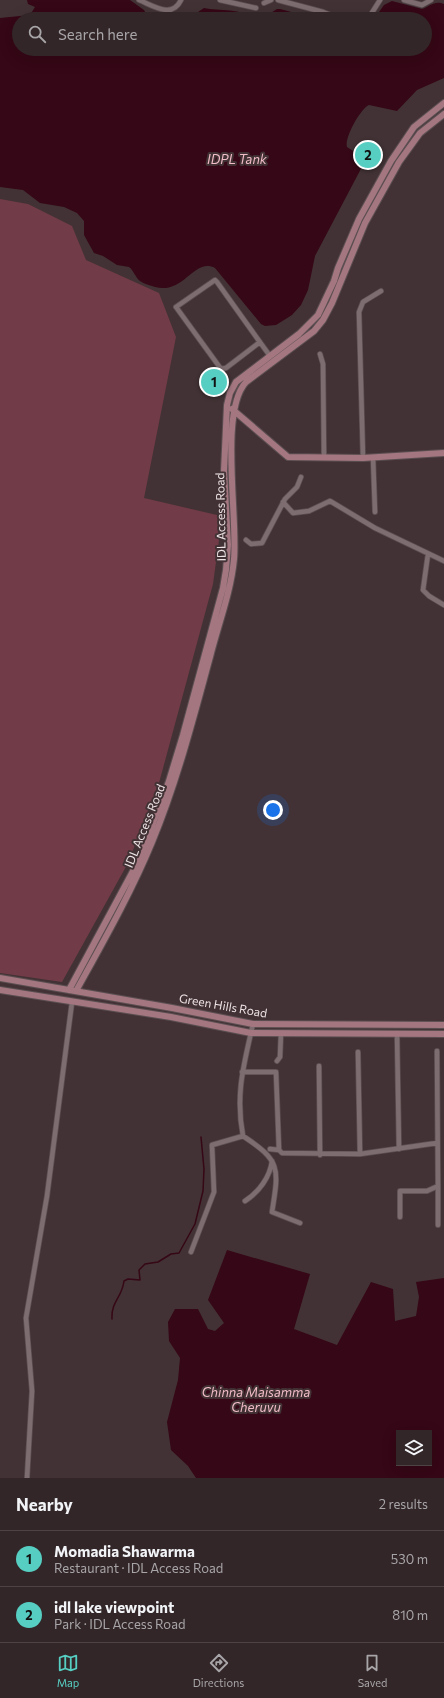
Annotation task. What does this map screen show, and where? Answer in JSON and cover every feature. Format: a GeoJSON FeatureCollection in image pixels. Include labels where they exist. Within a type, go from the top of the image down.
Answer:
{"type":"FeatureCollection","features":[{"type":"Feature","properties":{"kind":"street"},"geometry":{"type":"LineString","coordinates":[[139,0],[167,10],[173,10],[178,7],[181,0]]}},
{"type":"Feature","properties":{"kind":"street"},"geometry":{"type":"LineString","coordinates":[[220,0],[256,8]]}},
{"type":"Feature","properties":{"kind":"street"},"geometry":{"type":"LineString","coordinates":[[264,3],[271,0]]}},
{"type":"Feature","properties":{"kind":"street"},"geometry":{"type":"LineString","coordinates":[[278,0],[323,12]]}},
{"type":"Feature","properties":{"kind":"street"},"geometry":{"type":"LineString","coordinates":[[372,12],[380,0]]}},
{"type":"Feature","properties":{"kind":"street"},"geometry":{"type":"LineString","coordinates":[[404,0],[422,5],[431,0]]}},
{"type":"Feature","properties":{"kind":"street"},"geometry":{"type":"LineString","coordinates":[[69,990],[126,892],[139,860],[169,781],[223,588],[228,545],[224,471],[227,405],[230,393],[236,382],[299,334],[318,315],[334,281],[359,219],[391,161],[414,127],[444,103]]}},
{"type":"Feature","properties":{"kind":"street","name":"IDL Access Road"},"geometry":{"type":"LineString","coordinates":[[76,992],[153,841],[174,785],[189,736],[230,578],[234,543],[231,472],[234,410],[240,389],[246,382],[314,331],[323,320],[332,303],[365,223],[395,169],[420,133],[444,114]]}},
{"type":"Feature","properties":{"kind":"street"},"geometry":{"type":"LineString","coordinates":[[260,342],[226,368],[221,369],[176,307],[216,280],[270,356]]}},
{"type":"Feature","properties":{"kind":"street"},"geometry":{"type":"LineString","coordinates":[[363,458],[359,312],[363,302],[381,291]]}},
{"type":"Feature","properties":{"kind":"street"},"geometry":{"type":"LineString","coordinates":[[320,354],[323,364],[324,458]]}},
{"type":"Feature","properties":{"kind":"street"},"geometry":{"type":"LineString","coordinates":[[227,405],[288,457],[363,458],[444,453]]}},
{"type":"Feature","properties":{"kind":"street"},"geometry":{"type":"LineString","coordinates":[[373,457],[375,512]]}},
{"type":"Feature","properties":{"kind":"street"},"geometry":{"type":"LineString","coordinates":[[246,540],[251,544],[262,543],[283,502],[297,487],[301,477]]}},
{"type":"Feature","properties":{"kind":"street"},"geometry":{"type":"LineString","coordinates":[[283,502],[293,513],[309,511],[330,501],[375,528],[444,561]]}},
{"type":"Feature","properties":{"kind":"street"},"geometry":{"type":"LineString","coordinates":[[428,554],[423,590],[429,596],[444,605]]}},
{"type":"Feature","properties":{"kind":"street","name":"Green Hills Road"},"geometry":{"type":"LineString","coordinates":[[0,978],[172,1008],[253,1024],[444,1025]]}},
{"type":"Feature","properties":{"kind":"street","name":"Green Hills Road"},"geometry":{"type":"LineString","coordinates":[[0,990],[171,1017],[251,1033],[444,1034]]}},
{"type":"Feature","properties":{"kind":"street"},"geometry":{"type":"LineString","coordinates":[[27,1478],[32,1391],[26,1318],[47,1196],[72,1002]]}},
{"type":"Feature","properties":{"kind":"street"},"geometry":{"type":"LineString","coordinates":[[253,1024],[239,1089],[240,1120],[243,1136],[263,1149],[272,1159],[276,1174],[272,1212],[300,1223]]}},
{"type":"Feature","properties":{"kind":"street"},"geometry":{"type":"LineString","coordinates":[[277,1061],[280,1057],[281,1033]]}},
{"type":"Feature","properties":{"kind":"street"},"geometry":{"type":"LineString","coordinates":[[397,1033],[399,1149]]}},
{"type":"Feature","properties":{"kind":"street"},"geometry":{"type":"LineString","coordinates":[[437,1050],[438,1226]]}},
{"type":"Feature","properties":{"kind":"street"},"geometry":{"type":"LineString","coordinates":[[358,1052],[360,1154]]}},
{"type":"Feature","properties":{"kind":"street"},"geometry":{"type":"LineString","coordinates":[[319,1066],[320,1155]]}},
{"type":"Feature","properties":{"kind":"street"},"geometry":{"type":"LineString","coordinates":[[242,1072],[276,1072],[279,1150]]}},
{"type":"Feature","properties":{"kind":"street"},"geometry":{"type":"LineString","coordinates":[[192,1252],[214,1192],[212,1145],[243,1136]]}},
{"type":"Feature","properties":{"kind":"street"},"geometry":{"type":"LineString","coordinates":[[270,1149],[279,1150],[282,1153],[320,1155],[360,1154],[437,1143]]}},
{"type":"Feature","properties":{"kind":"street"},"geometry":{"type":"LineString","coordinates":[[245,1201],[261,1186],[271,1170],[272,1159]]}},
{"type":"Feature","properties":{"kind":"street"},"geometry":{"type":"LineString","coordinates":[[400,1217],[400,1191],[427,1191],[438,1186]]}},
{"type":"Feature","properties":{"kind":"shaded area"},"geometry":{"type":"Polygon","coordinates":[[[0,199],[28,204],[72,226],[86,260],[159,293],[176,337],[144,498],[217,515],[219,540],[213,584],[159,783],[128,863],[62,982],[0,973],[0,199]]]}},
{"type":"Feature","properties":{"kind":"water","name":"IDPL Tank"},"geometry":{"type":"Polygon","coordinates":[[[27,0],[130,0],[145,12],[32,12],[35,7],[28,4],[27,0]]]}},
{"type":"Feature","properties":{"kind":"water","name":"IDPL Tank"},"geometry":{"type":"Polygon","coordinates":[[[392,1],[422,9],[435,3],[441,3],[444,4],[444,78],[417,90],[397,111],[369,105],[358,117],[348,137],[347,147],[361,156],[364,163],[315,256],[308,290],[301,305],[292,315],[276,325],[265,326],[261,324],[215,268],[208,266],[201,267],[174,286],[165,288],[145,284],[138,279],[129,267],[117,265],[103,256],[94,253],[84,235],[84,221],[77,213],[64,207],[40,203],[23,190],[0,187],[0,18],[12,17],[12,56],[432,56],[432,12],[379,12],[384,5],[392,1]]]}},
{"type":"Feature","properties":{"kind":"water"},"geometry":{"type":"Polygon","coordinates":[[[204,8],[240,12],[198,12],[204,8]]]}},
{"type":"Feature","properties":{"kind":"water"},"geometry":{"type":"Polygon","coordinates":[[[280,9],[291,12],[272,12],[280,9]]]}},
{"type":"Feature","properties":{"kind":"water","name":"Chinna Maisamma Cheruvu"},"geometry":{"type":"Polygon","coordinates":[[[227,1250],[310,1274],[294,1329],[337,1345],[371,1282],[393,1289],[395,1321],[416,1316],[419,1297],[416,1282],[444,1278],[444,1478],[196,1478],[188,1466],[171,1450],[167,1422],[178,1380],[180,1358],[169,1341],[168,1322],[175,1309],[198,1309],[208,1329],[215,1331],[224,1323],[208,1300],[227,1250]]]}},
{"type":"Feature","properties":{"kind":"waterway"},"geometry":{"type":"LineString","coordinates":[[112,1319],[113,1308],[121,1292],[124,1281],[128,1279],[140,1280],[139,1270],[145,1264],[158,1262],[171,1254],[179,1253],[195,1224],[203,1191],[204,1169],[201,1137]]}},
{"type":"Feature","properties":{"kind":"place","name":"idl lake viewpoint"},"geometry":{"type":"Point","coordinates":[368,155]}},
{"type":"Feature","properties":{"kind":"place","name":"Momadia Shawarma"},"geometry":{"type":"Point","coordinates":[214,382]}}]}
